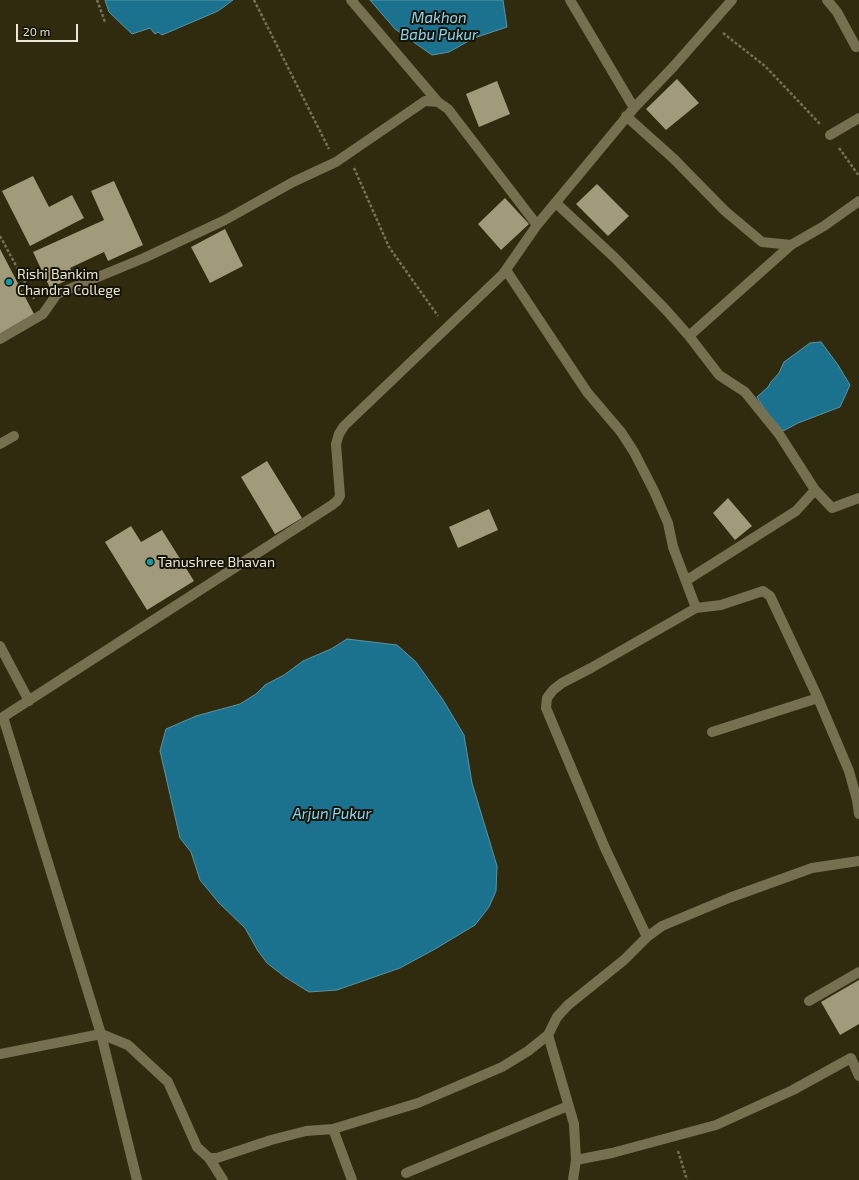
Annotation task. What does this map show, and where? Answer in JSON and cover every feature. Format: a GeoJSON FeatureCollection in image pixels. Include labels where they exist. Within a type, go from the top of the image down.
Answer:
{"type":"FeatureCollection","features":[{"type":"Feature","properties":{"kind":"street"},"geometry":{"type":"LineString","coordinates":[[351,0],[438,102],[448,110],[537,225]]}},
{"type":"Feature","properties":{"kind":"street"},"geometry":{"type":"LineString","coordinates":[[570,0],[634,108]]}},
{"type":"Feature","properties":{"kind":"street"},"geometry":{"type":"LineString","coordinates":[[138,1180],[101,1034],[1,718],[332,506],[340,496],[336,444],[339,434],[344,426],[506,270],[537,225],[626,116],[712,24],[732,0]]}},
{"type":"Feature","properties":{"kind":"street"},"geometry":{"type":"LineString","coordinates":[[827,0],[837,12],[856,47]]}},
{"type":"Feature","properties":{"kind":"street"},"geometry":{"type":"LineString","coordinates":[[0,338],[43,314],[57,294],[144,258],[218,223],[293,182],[336,162],[425,101],[438,102]]}},
{"type":"Feature","properties":{"kind":"street"},"geometry":{"type":"LineString","coordinates":[[626,116],[674,159],[725,211],[762,242],[791,244]]}},
{"type":"Feature","properties":{"kind":"street"},"geometry":{"type":"LineString","coordinates":[[830,135],[859,118]]}},
{"type":"Feature","properties":{"kind":"street"},"geometry":{"type":"LineString","coordinates":[[689,336],[791,244],[824,226],[859,201]]}},
{"type":"Feature","properties":{"kind":"street"},"geometry":{"type":"LineString","coordinates":[[556,203],[666,310],[689,336],[719,375],[746,392],[779,434],[815,490],[832,508],[859,498]]}},
{"type":"Feature","properties":{"kind":"street"},"geometry":{"type":"LineString","coordinates":[[506,270],[587,392],[621,432],[634,452],[654,491],[668,524],[673,547],[696,608]]}},
{"type":"Feature","properties":{"kind":"street"},"geometry":{"type":"LineString","coordinates":[[0,444],[14,436]]}},
{"type":"Feature","properties":{"kind":"street"},"geometry":{"type":"LineString","coordinates":[[686,580],[796,511],[815,490]]}},
{"type":"Feature","properties":{"kind":"street"},"geometry":{"type":"LineString","coordinates":[[646,936],[605,848],[546,708],[547,698],[553,690],[562,683],[696,608],[721,605],[763,591],[770,596],[818,698],[848,771],[857,800],[859,814]]}},
{"type":"Feature","properties":{"kind":"street"},"geometry":{"type":"LineString","coordinates":[[0,646],[29,701]]}},
{"type":"Feature","properties":{"kind":"street"},"geometry":{"type":"LineString","coordinates":[[712,732],[818,698]]}},
{"type":"Feature","properties":{"kind":"street"},"geometry":{"type":"LineString","coordinates":[[209,1158],[217,1158],[306,1130],[333,1129],[418,1103],[495,1070],[528,1051],[548,1035],[557,1017],[568,1005],[624,960],[646,936],[662,926],[729,898],[812,868],[859,861]]}},
{"type":"Feature","properties":{"kind":"street"},"geometry":{"type":"LineString","coordinates":[[809,1001],[859,972]]}},
{"type":"Feature","properties":{"kind":"street"},"geometry":{"type":"LineString","coordinates":[[0,1054],[101,1034],[128,1045],[168,1082],[197,1146],[209,1158],[223,1180]]}},
{"type":"Feature","properties":{"kind":"street"},"geometry":{"type":"LineString","coordinates":[[548,1035],[574,1124],[576,1160],[573,1180]]}},
{"type":"Feature","properties":{"kind":"street"},"geometry":{"type":"LineString","coordinates":[[576,1160],[612,1153],[716,1125],[793,1090],[850,1058],[859,1076]]}},
{"type":"Feature","properties":{"kind":"street"},"geometry":{"type":"LineString","coordinates":[[406,1172],[568,1106]]}},
{"type":"Feature","properties":{"kind":"street"},"geometry":{"type":"LineString","coordinates":[[333,1129],[352,1180]]}},
{"type":"Feature","properties":{"kind":"path"},"geometry":{"type":"LineString","coordinates":[[97,0],[105,22]]}},
{"type":"Feature","properties":{"kind":"path"},"geometry":{"type":"LineString","coordinates":[[254,0],[336,162]]}},
{"type":"Feature","properties":{"kind":"path"},"geometry":{"type":"LineString","coordinates":[[712,24],[765,66],[830,135],[859,176]]}},
{"type":"Feature","properties":{"kind":"path"},"geometry":{"type":"LineString","coordinates":[[348,154],[389,247],[446,328]]}},
{"type":"Feature","properties":{"kind":"path"},"geometry":{"type":"LineString","coordinates":[[0,236],[43,314]]}},
{"type":"Feature","properties":{"kind":"path"},"geometry":{"type":"LineString","coordinates":[[673,1137],[687,1180]]}},
{"type":"Feature","properties":{"kind":"water"},"geometry":{"type":"Polygon","coordinates":[[[105,0],[233,0],[218,11],[162,35],[158,32],[155,34],[150,28],[132,34],[109,12],[105,0]]]}},
{"type":"Feature","properties":{"kind":"water","name":"Makhon Babu Pukur"},"geometry":{"type":"Polygon","coordinates":[[[370,0],[503,0],[507,27],[474,38],[449,52],[432,55],[395,29],[370,0]]]}},
{"type":"Feature","properties":{"kind":"water"},"geometry":{"type":"Polygon","coordinates":[[[821,342],[838,365],[850,385],[840,407],[798,423],[783,431],[767,413],[757,397],[768,387],[779,373],[784,362],[810,343],[821,342]]]}},
{"type":"Feature","properties":{"kind":"water","name":"Arjun Pukur"},"geometry":{"type":"Polygon","coordinates":[[[347,639],[397,645],[416,662],[443,700],[464,735],[472,783],[497,866],[496,891],[489,907],[475,925],[400,968],[337,990],[309,992],[285,977],[267,963],[258,951],[245,928],[219,903],[200,880],[191,852],[180,838],[160,751],[166,729],[196,716],[240,704],[256,694],[265,685],[284,675],[303,661],[331,649],[347,639]]]}},
{"type":"Feature","properties":{"kind":"building"},"geometry":{"type":"Polygon","coordinates":[[[677,79],[699,103],[666,130],[646,109],[677,79]]]}},
{"type":"Feature","properties":{"kind":"building"},"geometry":{"type":"Polygon","coordinates":[[[497,81],[510,114],[479,127],[466,94],[497,81]]]}},
{"type":"Feature","properties":{"kind":"building"},"geometry":{"type":"Polygon","coordinates":[[[33,176],[49,207],[72,195],[84,218],[30,246],[2,191],[33,176]]]}},
{"type":"Feature","properties":{"kind":"building"},"geometry":{"type":"Polygon","coordinates":[[[114,181],[143,245],[108,261],[104,252],[70,268],[74,277],[50,288],[33,252],[104,220],[91,191],[114,181]]]}},
{"type":"Feature","properties":{"kind":"building"},"geometry":{"type":"Polygon","coordinates":[[[597,184],[629,216],[608,236],[576,204],[597,184]]]}},
{"type":"Feature","properties":{"kind":"building"},"geometry":{"type":"Polygon","coordinates":[[[505,198],[529,224],[501,250],[478,224],[505,198]]]}},
{"type":"Feature","properties":{"kind":"building"},"geometry":{"type":"Polygon","coordinates":[[[225,229],[243,266],[210,283],[191,247],[225,229]]]}},
{"type":"Feature","properties":{"kind":"building","name":"Rishi Bankim Chandra College"},"geometry":{"type":"Polygon","coordinates":[[[0,249],[34,314],[0,334],[0,249]]]}},
{"type":"Feature","properties":{"kind":"building"},"geometry":{"type":"Polygon","coordinates":[[[267,461],[302,518],[275,534],[241,477],[267,461]]]}},
{"type":"Feature","properties":{"kind":"building"},"geometry":{"type":"Polygon","coordinates":[[[728,498],[752,526],[735,540],[713,513],[728,498]]]}},
{"type":"Feature","properties":{"kind":"building"},"geometry":{"type":"Polygon","coordinates":[[[489,509],[498,530],[458,548],[449,527],[489,509]]]}},
{"type":"Feature","properties":{"kind":"building","name":"Tanushree Bhavan"},"geometry":{"type":"Polygon","coordinates":[[[131,526],[141,542],[162,530],[194,581],[147,610],[105,542],[131,526]]]}},
{"type":"Feature","properties":{"kind":"building"},"geometry":{"type":"Polygon","coordinates":[[[859,980],[859,1024],[840,1035],[821,1002],[859,980]]]}},
{"type":"Feature","properties":{"kind":"place","name":"Rishi Bankim Chandra College"},"geometry":{"type":"Point","coordinates":[9,282]}},
{"type":"Feature","properties":{"kind":"place","name":"Tanushree Bhavan"},"geometry":{"type":"Point","coordinates":[150,562]}}]}
